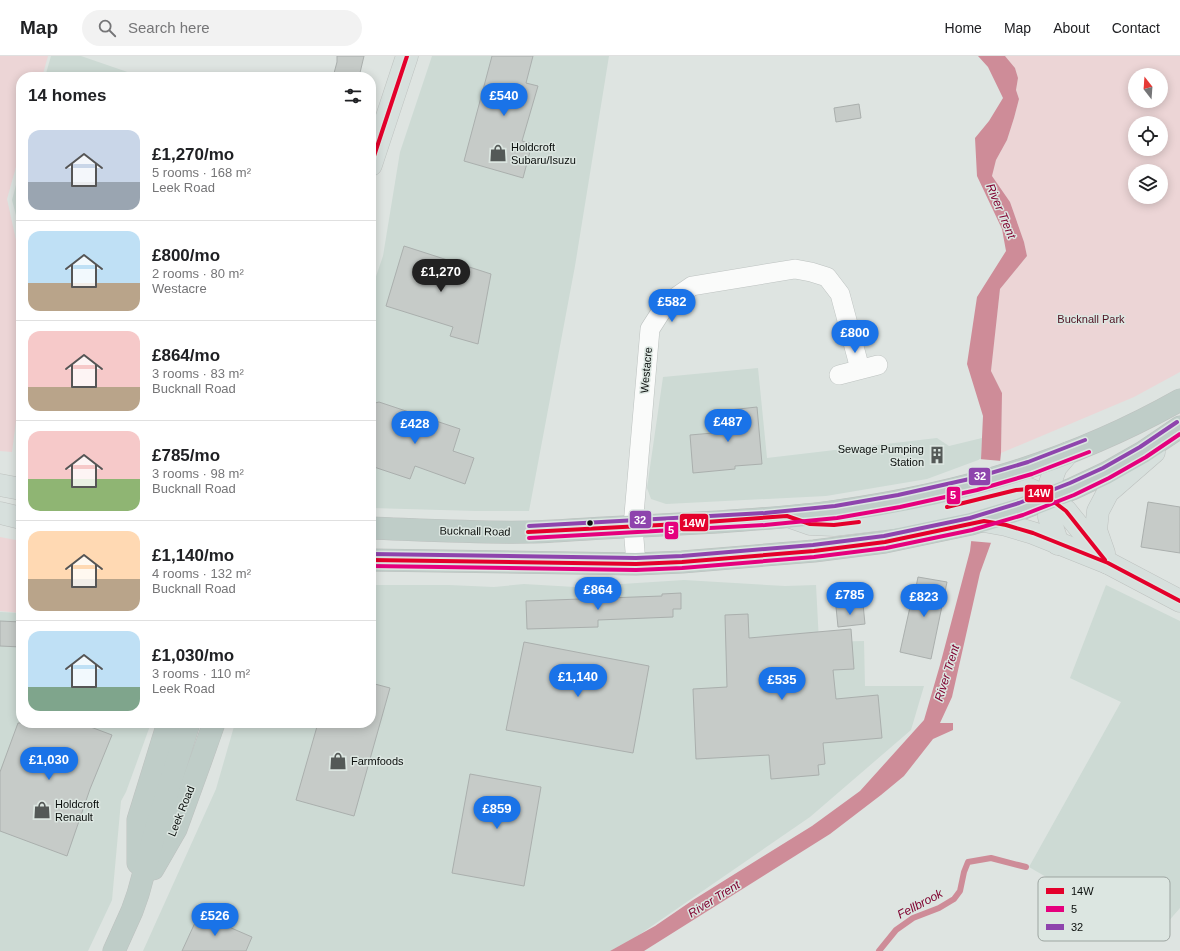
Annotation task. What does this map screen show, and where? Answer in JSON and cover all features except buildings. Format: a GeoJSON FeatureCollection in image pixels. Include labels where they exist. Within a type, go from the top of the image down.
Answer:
{"type":"FeatureCollection","features":[{"type":"Feature","properties":{"kind":"highway","name":"Bucknall Road"},"geometry":{"type":"LineString","coordinates":[[376,528],[530,532],[679,524],[836,512],[899,501],[974,493],[1029,478],[1068,453],[1100,441],[1152,416],[1180,400]]}},
{"type":"Feature","properties":{"kind":"highway"},"geometry":{"type":"LineString","coordinates":[[377,562],[636,564],[682,562],[814,551],[886,542],[988,521],[1050,498],[1072,489],[1131,459],[1180,428]]}},
{"type":"Feature","properties":{"kind":"highway"},"geometry":{"type":"LineString","coordinates":[[138,894],[138,820],[166,728]]}},
{"type":"Feature","properties":{"kind":"highway","name":"Leek Road"},"geometry":{"type":"LineString","coordinates":[[114,951],[138,894],[186,728]]}},
{"type":"Feature","properties":{"kind":"highway","name":"Leek Road"},"geometry":{"type":"LineString","coordinates":[[138,894],[176,829],[212,728]]}},
{"type":"Feature","properties":{"kind":"main road"},"geometry":{"type":"LineString","coordinates":[[376,150],[407,56]]}},
{"type":"Feature","properties":{"kind":"main road"},"geometry":{"type":"LineString","coordinates":[[1108,563],[1096,530],[1098,511],[1108,492],[1180,428]]}},
{"type":"Feature","properties":{"kind":"main road"},"geometry":{"type":"LineString","coordinates":[[1058,544],[1049,517],[1050,483],[1056,467],[1068,453]]}},
{"type":"Feature","properties":{"kind":"main road"},"geometry":{"type":"LineString","coordinates":[[1029,478],[1066,511],[1108,563]]}},
{"type":"Feature","properties":{"kind":"main road"},"geometry":{"type":"LineString","coordinates":[[0,485],[16,487]]}},
{"type":"Feature","properties":{"kind":"main road"},"geometry":{"type":"LineString","coordinates":[[0,513],[16,517]]}},
{"type":"Feature","properties":{"kind":"main road"},"geometry":{"type":"LineString","coordinates":[[988,521],[1033,533],[1108,563],[1180,601]]}},
{"type":"Feature","properties":{"kind":"street","name":"Westacre"},"geometry":{"type":"LineString","coordinates":[[636,564],[634,526],[650,330],[666,304],[692,286],[795,269],[827,277],[840,294],[869,367],[839,375]]}},
{"type":"Feature","properties":{"kind":"shaded area"},"geometry":{"type":"Polygon","coordinates":[[[51,56],[81,56],[127,72],[46,72],[51,56]]]}},
{"type":"Feature","properties":{"kind":"shaded area"},"geometry":{"type":"Polygon","coordinates":[[[432,56],[609,56],[575,266],[529,511],[376,508],[376,276],[383,256],[400,152],[432,56]]]}},
{"type":"Feature","properties":{"kind":"shaded area"},"geometry":{"type":"Polygon","coordinates":[[[16,185],[16,216],[12,200],[16,185]]]}},
{"type":"Feature","properties":{"kind":"shaded area"},"geometry":{"type":"Polygon","coordinates":[[[758,368],[767,458],[937,438],[949,446],[982,438],[981,459],[927,479],[826,496],[666,504],[651,499],[647,488],[663,377],[758,368]]]}},
{"type":"Feature","properties":{"kind":"shaded area"},"geometry":{"type":"Polygon","coordinates":[[[684,580],[785,586],[816,585],[819,642],[864,641],[865,686],[924,686],[911,730],[810,817],[633,939],[610,951],[143,951],[216,789],[234,728],[376,728],[376,585],[449,585],[494,587],[524,584],[575,587],[684,580]]]}},
{"type":"Feature","properties":{"kind":"shaded area"},"geometry":{"type":"Polygon","coordinates":[[[1106,585],[1180,621],[1180,908],[1170,919],[1170,877],[1046,877],[1029,867],[1121,702],[1070,678],[1106,585]]]}},
{"type":"Feature","properties":{"kind":"shaded area"},"geometry":{"type":"Polygon","coordinates":[[[0,612],[16,613],[16,728],[149,728],[126,792],[121,801],[112,900],[88,951],[0,951],[0,612]]]}},
{"type":"Feature","properties":{"kind":"green space"},"geometry":{"type":"Polygon","coordinates":[[[0,56],[48,56],[43,72],[16,72],[16,167],[7,199],[16,240],[16,421],[12,452],[0,451],[0,56]]]}},
{"type":"Feature","properties":{"kind":"green space","name":"Bucknall Park"},"geometry":{"type":"Polygon","coordinates":[[[1005,56],[1180,56],[1180,372],[1134,397],[1001,453],[1002,393],[991,371],[1000,289],[1027,256],[1024,242],[1010,202],[992,176],[996,160],[1007,140],[1014,118],[1019,99],[1016,90],[1018,78],[1015,68],[1005,56]]]}},
{"type":"Feature","properties":{"kind":"green space"},"geometry":{"type":"Polygon","coordinates":[[[0,537],[16,540],[16,613],[0,611],[0,537]]]}},
{"type":"Feature","properties":{"kind":"water","name":"River Trent"},"geometry":{"type":"Polygon","coordinates":[[[978,56],[1005,56],[1015,68],[1018,78],[1016,90],[1019,99],[1014,118],[1007,140],[996,160],[992,176],[1010,202],[1024,242],[1027,256],[1000,289],[991,371],[1002,393],[1001,453],[992,540],[980,573],[952,697],[940,723],[953,723],[953,730],[933,739],[904,776],[830,834],[644,951],[610,951],[655,926],[693,900],[812,826],[860,791],[924,720],[970,551],[981,459],[983,416],[967,364],[977,297],[1006,251],[1002,229],[977,176],[975,138],[989,121],[1003,98],[988,67],[978,56]]]}},
{"type":"Feature","properties":{"kind":"pier"},"geometry":{"type":"Polygon","coordinates":[[[979,459],[1002,461],[993,543],[970,541],[979,459]]]}},
{"type":"Feature","properties":{"kind":"waterway","name":"Fellbrook"},"geometry":{"type":"LineString","coordinates":[[879,951],[896,930],[913,918],[939,908],[954,899],[960,891],[968,862],[991,858],[1026,867]]}},
{"type":"Feature","properties":{"kind":"transit line","name":"14W"},"geometry":{"type":"LineString","coordinates":[[376,150],[407,56]]}},
{"type":"Feature","properties":{"kind":"transit line","name":"32"},"geometry":{"type":"LineString","coordinates":[[376,554],[636,558],[682,556],[813,545],[884,536],[970,518],[1019,503],[1103,468],[1140,447],[1177,422]]}},
{"type":"Feature","properties":{"kind":"transit line","name":"5"},"geometry":{"type":"LineString","coordinates":[[376,566],[636,570],[682,568],[814,557],[886,548],[972,530],[1023,515],[1074,495],[1109,478],[1146,457],[1180,434]]}},
{"type":"Feature","properties":{"kind":"transit line","name":"32"},"geometry":{"type":"LineString","coordinates":[[529,526],[765,513],[835,506],[898,495],[974,478],[1028,462],[1085,440]]}},
{"type":"Feature","properties":{"kind":"transit line","name":"5"},"geometry":{"type":"LineString","coordinates":[[529,538],[765,525],[837,518],[900,507],[977,490],[1032,474],[1089,452]]}},
{"type":"Feature","properties":{"kind":"transit line","name":"14W"},"geometry":{"type":"LineString","coordinates":[[947,507],[1016,490],[1029,489],[1049,498],[1066,511],[1105,560]]}},
{"type":"Feature","properties":{"kind":"transit line","name":"14W"},"geometry":{"type":"LineString","coordinates":[[528,532],[679,524],[787,516],[810,524],[834,525],[859,522]]}},
{"type":"Feature","properties":{"kind":"transit line","name":"14W"},"geometry":{"type":"LineString","coordinates":[[376,560],[636,564],[682,562],[814,551],[885,542],[984,521],[1006,525],[1033,533],[1108,563],[1180,601]]}},
{"type":"Feature","properties":{"kind":"place","name":"Holdcroft Subaru/Isuzu"},"geometry":{"type":"Point","coordinates":[498,153]}},
{"type":"Feature","properties":{"kind":"place","name":"Sewage Pumping Station"},"geometry":{"type":"Point","coordinates":[937,455]}},
{"type":"Feature","properties":{"kind":"place","name":"Farmfoods"},"geometry":{"type":"Point","coordinates":[338,761]}},
{"type":"Feature","properties":{"kind":"place","name":"Holdcroft Renault"},"geometry":{"type":"Point","coordinates":[42,810]}}]}
